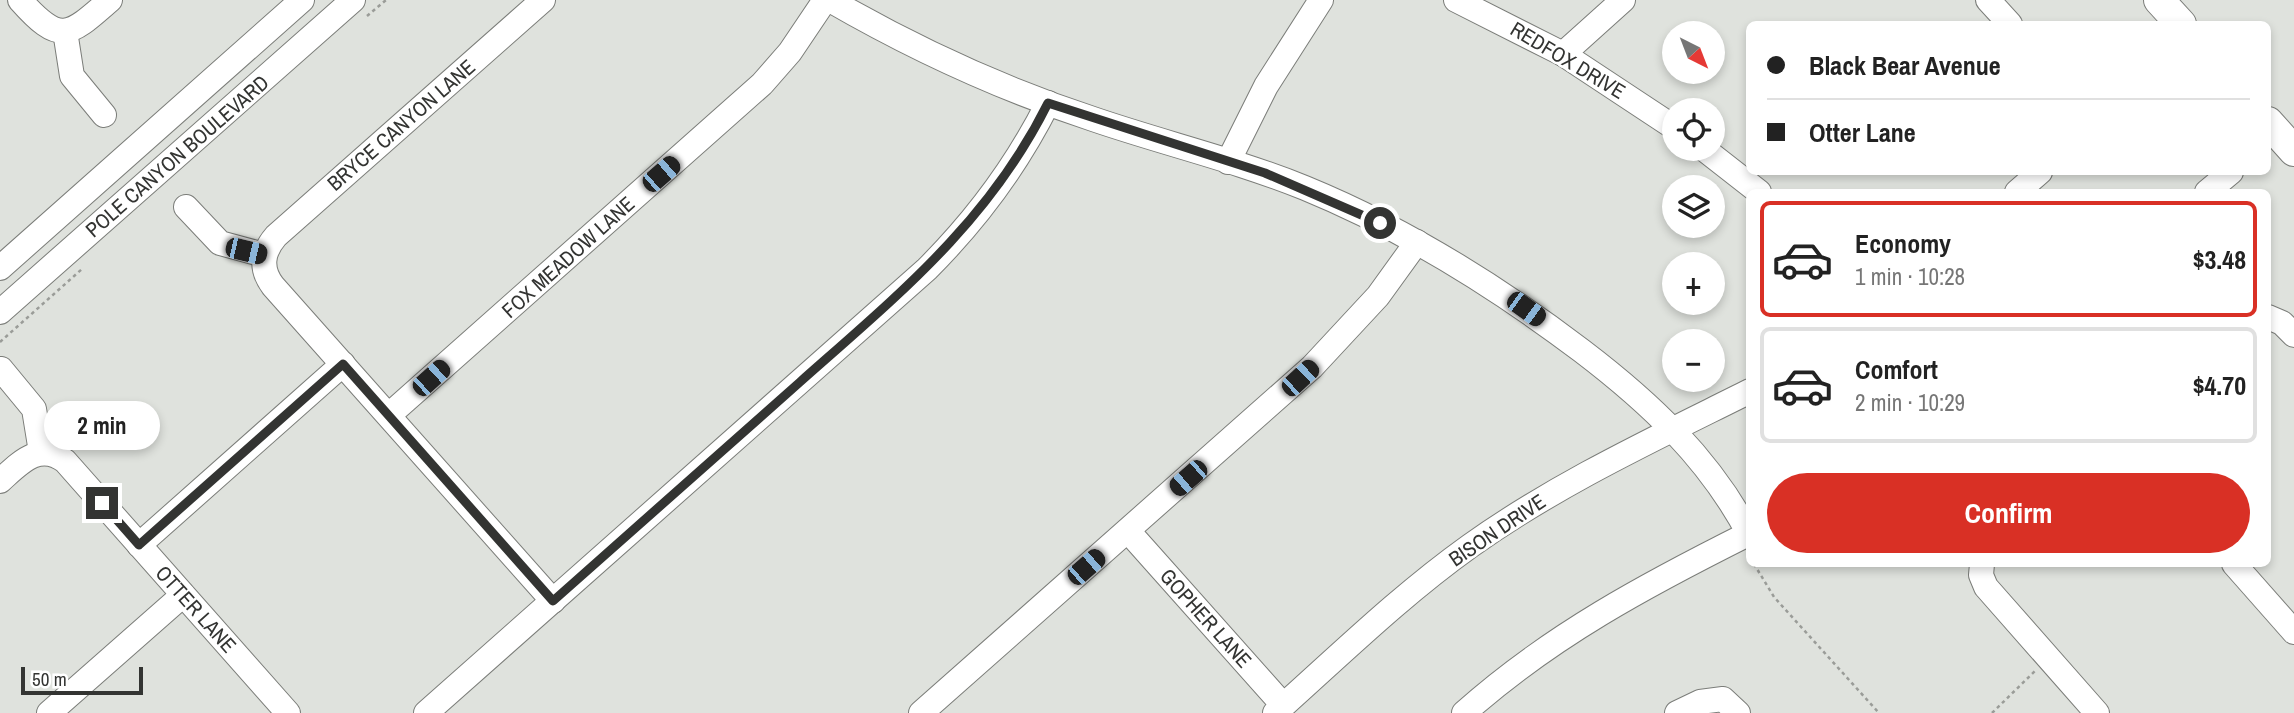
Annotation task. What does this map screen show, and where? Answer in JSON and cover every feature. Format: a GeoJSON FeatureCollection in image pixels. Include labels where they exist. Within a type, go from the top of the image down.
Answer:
{"type":"FeatureCollection","features":[{"type":"Feature","properties":{"kind":"main road"},"geometry":{"type":"LineString","coordinates":[[2159,0],[2178,21]]}},
{"type":"Feature","properties":{"kind":"street"},"geometry":{"type":"LineString","coordinates":[[20,0],[43,25],[65,31],[79,26],[110,0]]}},
{"type":"Feature","properties":{"kind":"street","name":"POLE CANYON BOULEVARD"},"geometry":{"type":"LineString","coordinates":[[0,268],[302,0]]}},
{"type":"Feature","properties":{"kind":"street","name":"POLE CANYON BOULEVARD"},"geometry":{"type":"LineString","coordinates":[[0,312],[353,0]]}},
{"type":"Feature","properties":{"kind":"street","name":"BRYCE CANYON LANE"},"geometry":{"type":"LineString","coordinates":[[264,255],[275,236],[543,0]]}},
{"type":"Feature","properties":{"kind":"street"},"geometry":{"type":"LineString","coordinates":[[827,0],[942,58],[1048,103],[1304,188],[1417,242],[1500,292],[1630,389],[1673,429],[1714,475],[1746,527]]}},
{"type":"Feature","properties":{"kind":"street","name":"FOX MEADOW LANE"},"geometry":{"type":"LineString","coordinates":[[389,415],[762,84],[790,52],[827,0]]}},
{"type":"Feature","properties":{"kind":"street"},"geometry":{"type":"LineString","coordinates":[[1228,162],[1279,64],[1321,0]]}},
{"type":"Feature","properties":{"kind":"street","name":"REDFOX DRIVE"},"geometry":{"type":"LineString","coordinates":[[1456,0],[1563,54],[1662,119]]}},
{"type":"Feature","properties":{"kind":"street"},"geometry":{"type":"LineString","coordinates":[[1563,54],[1623,0]]}},
{"type":"Feature","properties":{"kind":"street"},"geometry":{"type":"LineString","coordinates":[[1988,0],[2007,21]]}},
{"type":"Feature","properties":{"kind":"street"},"geometry":{"type":"LineString","coordinates":[[65,31],[72,76],[104,115]]}},
{"type":"Feature","properties":{"kind":"street"},"geometry":{"type":"LineString","coordinates":[[426,713],[927,269],[985,205],[1018,156],[1048,103]]}},
{"type":"Feature","properties":{"kind":"street"},"geometry":{"type":"LineString","coordinates":[[1719,161],[1755,189]]}},
{"type":"Feature","properties":{"kind":"street"},"geometry":{"type":"LineString","coordinates":[[2020,189],[2037,175]]}},
{"type":"Feature","properties":{"kind":"street"},"geometry":{"type":"LineString","coordinates":[[2211,189],[2227,175]]}},
{"type":"Feature","properties":{"kind":"street"},"geometry":{"type":"LineString","coordinates":[[186,207],[220,243],[264,255],[265,274],[273,286],[553,601]]}},
{"type":"Feature","properties":{"kind":"street"},"geometry":{"type":"LineString","coordinates":[[921,713],[1319,360],[1378,296],[1417,242]]}},
{"type":"Feature","properties":{"kind":"street"},"geometry":{"type":"LineString","coordinates":[[2271,318],[2282,323],[2294,335]]}},
{"type":"Feature","properties":{"kind":"street"},"geometry":{"type":"LineString","coordinates":[[139,545],[343,364]]}},
{"type":"Feature","properties":{"kind":"street"},"geometry":{"type":"LineString","coordinates":[[0,481],[29,456],[41,453],[34,409],[1,369]]}},
{"type":"Feature","properties":{"kind":"street","name":"BISON DRIVE"},"geometry":{"type":"LineString","coordinates":[[1279,709],[1402,599],[1469,547],[1542,499],[1746,393]]}},
{"type":"Feature","properties":{"kind":"street","name":"OTTER LANE"},"geometry":{"type":"LineString","coordinates":[[41,453],[52,454],[65,461],[288,713]]}},
{"type":"Feature","properties":{"kind":"street","name":"GOPHER LANE"},"geometry":{"type":"LineString","coordinates":[[1128,531],[1279,709]]}},
{"type":"Feature","properties":{"kind":"street"},"geometry":{"type":"LineString","coordinates":[[1464,713],[1529,659],[1606,608],[1746,535]]}},
{"type":"Feature","properties":{"kind":"street"},"geometry":{"type":"LineString","coordinates":[[1982,567],[1981,575],[1986,587],[2097,713]]}},
{"type":"Feature","properties":{"kind":"street"},"geometry":{"type":"LineString","coordinates":[[2237,567],[2294,632]]}},
{"type":"Feature","properties":{"kind":"street"},"geometry":{"type":"LineString","coordinates":[[50,713],[183,594]]}},
{"type":"Feature","properties":{"kind":"street"},"geometry":{"type":"LineString","coordinates":[[1677,713],[1700,702],[1731,706]]}},
{"type":"Feature","properties":{"kind":"path"},"geometry":{"type":"LineString","coordinates":[[1756,567],[1774,597],[1879,713]]}},
{"type":"Feature","properties":{"kind":"path"},"geometry":{"type":"LineString","coordinates":[[1992,713],[2038,668]]}},
{"type":"Feature","properties":{"kind":"route"},"geometry":{"type":"LineString","coordinates":[[102,503],[139,545],[343,364],[553,601],[947,249],[1002,181],[1048,103],[1265,173],[1380,223]]}}]}
